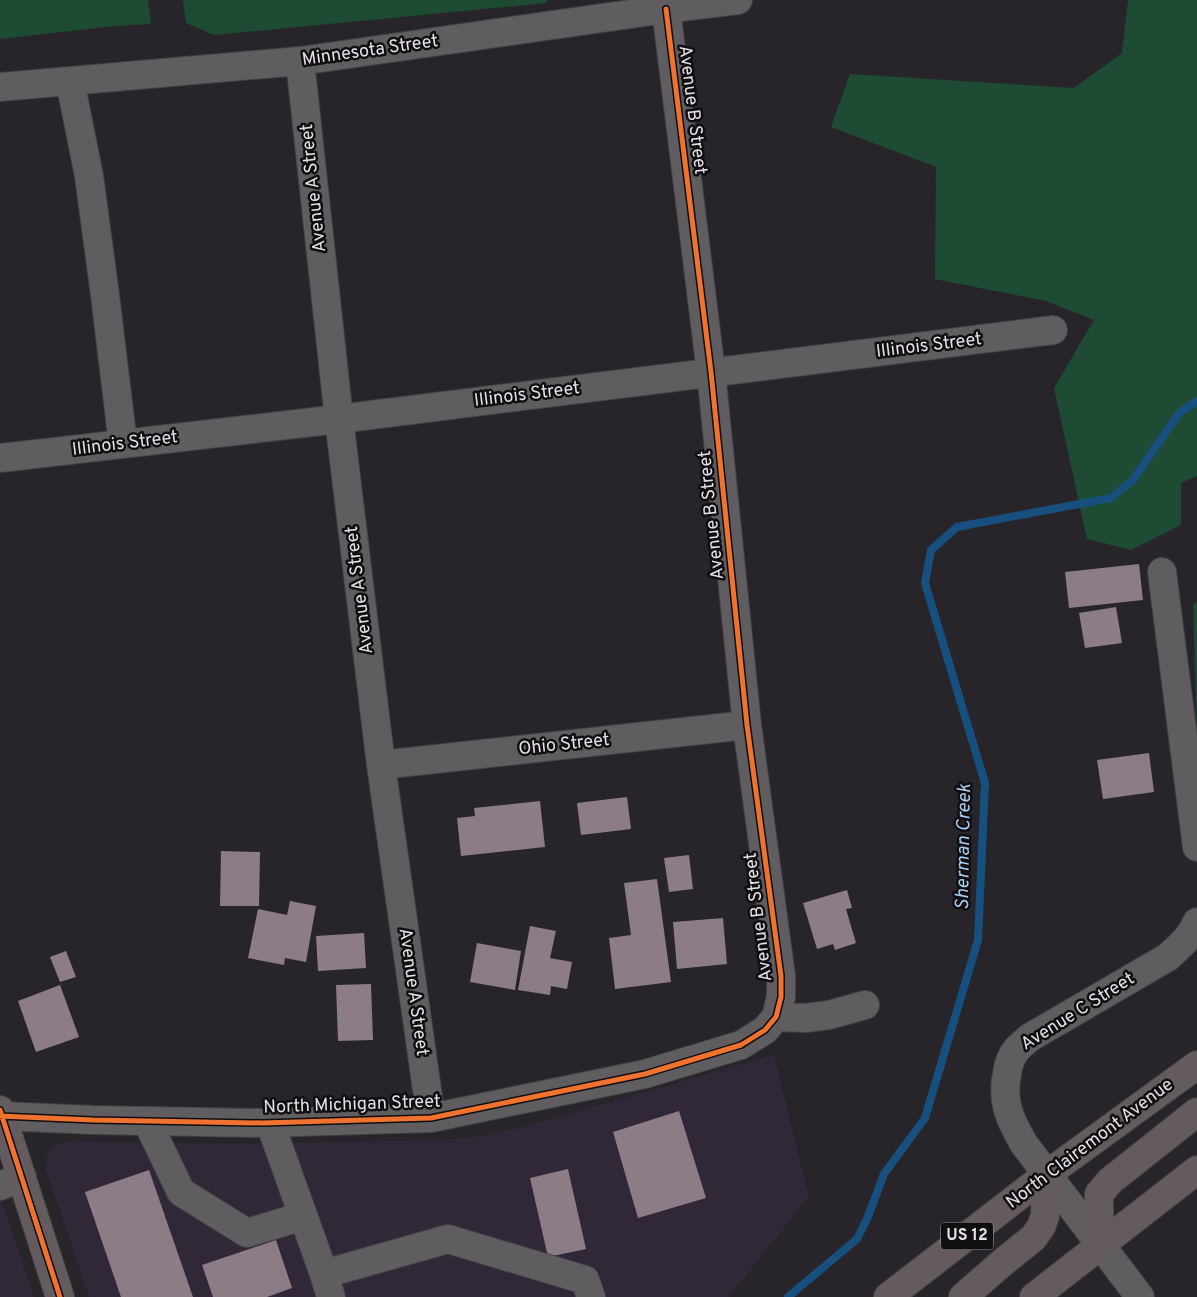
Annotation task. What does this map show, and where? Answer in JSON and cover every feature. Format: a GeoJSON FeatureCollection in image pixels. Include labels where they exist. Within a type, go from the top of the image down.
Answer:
{"type":"FeatureCollection","features":[{"type":"Feature","properties":{"kind":"main road","name":"North Clairemont Avenue"},"geometry":{"type":"LineString","coordinates":[[888,1297],[1046,1175],[1197,1065]]}},
{"type":"Feature","properties":{"kind":"main road"},"geometry":{"type":"LineString","coordinates":[[1100,1245],[1100,1194],[1110,1181],[1197,1112]]}},
{"type":"Feature","properties":{"kind":"main road"},"geometry":{"type":"LineString","coordinates":[[1,1114],[11,1181],[60,1297]]}},
{"type":"Feature","properties":{"kind":"main road"},"geometry":{"type":"LineString","coordinates":[[1034,1297],[1197,1170]]}},
{"type":"Feature","properties":{"kind":"main road"},"geometry":{"type":"LineString","coordinates":[[963,1297],[1032,1238],[1041,1227],[1045,1216],[1046,1175]]}},
{"type":"Feature","properties":{"kind":"street","name":"Minnesota Street"},"geometry":{"type":"LineString","coordinates":[[0,87],[300,61],[738,0]]}},
{"type":"Feature","properties":{"kind":"street","name":"Avenue B Street"},"geometry":{"type":"LineString","coordinates":[[666,9],[711,372],[747,725],[781,976],[781,998],[776,1017]]}},
{"type":"Feature","properties":{"kind":"street","name":"Avenue A Street"},"geometry":{"type":"LineString","coordinates":[[300,61],[339,419],[381,765],[431,1118]]}},
{"type":"Feature","properties":{"kind":"street"},"geometry":{"type":"LineString","coordinates":[[70,81],[89,176],[123,444]]}},
{"type":"Feature","properties":{"kind":"street","name":"Illinois Street"},"geometry":{"type":"LineString","coordinates":[[0,458],[339,419],[1053,330]]}},
{"type":"Feature","properties":{"kind":"street"},"geometry":{"type":"LineString","coordinates":[[1162,572],[1197,847]]}},
{"type":"Feature","properties":{"kind":"street","name":"Ohio Street"},"geometry":{"type":"LineString","coordinates":[[381,765],[747,725]]}},
{"type":"Feature","properties":{"kind":"street","name":"Avenue C Street"},"geometry":{"type":"LineString","coordinates":[[1140,1297],[1024,1144],[1009,1114],[1005,1098],[1005,1083],[1008,1066],[1016,1050],[1029,1038],[1168,957],[1184,943],[1197,922]]}},
{"type":"Feature","properties":{"kind":"street"},"geometry":{"type":"LineString","coordinates":[[776,1017],[805,1018],[829,1015],[865,1005]]}},
{"type":"Feature","properties":{"kind":"street","name":"North Michigan Street"},"geometry":{"type":"LineString","coordinates":[[1,1114],[147,1121],[270,1123],[431,1118],[645,1074],[700,1058],[741,1045],[765,1030],[776,1017]]}},
{"type":"Feature","properties":{"kind":"street"},"geometry":{"type":"LineString","coordinates":[[147,1121],[181,1192],[247,1233],[303,1216]]}},
{"type":"Feature","properties":{"kind":"street"},"geometry":{"type":"LineString","coordinates":[[270,1123],[328,1285],[448,1239],[585,1280],[592,1297]]}},
{"type":"Feature","properties":{"kind":"shaded area"},"geometry":{"type":"Polygon","coordinates":[[[774,1055],[809,1197],[729,1297],[89,1297],[47,1173],[45,1159],[53,1146],[69,1141],[230,1144],[469,1138],[523,1127],[774,1055]]]}},
{"type":"Feature","properties":{"kind":"shaded area"},"geometry":{"type":"Polygon","coordinates":[[[0,1196],[34,1297],[0,1297],[0,1196]]]}},
{"type":"Feature","properties":{"kind":"green space"},"geometry":{"type":"Polygon","coordinates":[[[0,0],[148,0],[151,24],[115,26],[0,39],[0,0]]]}},
{"type":"Feature","properties":{"kind":"green space"},"geometry":{"type":"Polygon","coordinates":[[[183,0],[547,0],[547,3],[214,35],[186,23],[183,0]]]}},
{"type":"Feature","properties":{"kind":"green space"},"geometry":{"type":"Polygon","coordinates":[[[1128,0],[1197,0],[1197,476],[1181,483],[1181,525],[1131,550],[1087,539],[1054,388],[1094,320],[1046,301],[935,279],[936,167],[831,127],[850,74],[1074,88],[1122,53],[1128,0]]]}},
{"type":"Feature","properties":{"kind":"green space"},"geometry":{"type":"Polygon","coordinates":[[[1197,602],[1197,732],[1193,604],[1197,602]]]}},
{"type":"Feature","properties":{"kind":"building"},"geometry":{"type":"Polygon","coordinates":[[[1139,564],[1143,600],[1069,608],[1065,572],[1139,564]]]}},
{"type":"Feature","properties":{"kind":"building"},"geometry":{"type":"Polygon","coordinates":[[[1116,607],[1122,643],[1085,648],[1079,613],[1116,607]]]}},
{"type":"Feature","properties":{"kind":"building"},"geometry":{"type":"Polygon","coordinates":[[[1149,753],[1154,792],[1103,799],[1097,760],[1149,753]]]}},
{"type":"Feature","properties":{"kind":"building"},"geometry":{"type":"Polygon","coordinates":[[[627,797],[631,829],[581,835],[577,803],[627,797]]]}},
{"type":"Feature","properties":{"kind":"building"},"geometry":{"type":"Polygon","coordinates":[[[540,801],[545,847],[461,856],[457,818],[475,816],[474,808],[540,801]]]}},
{"type":"Feature","properties":{"kind":"building"},"geometry":{"type":"Polygon","coordinates":[[[221,851],[260,852],[259,906],[220,906],[221,851]]]}},
{"type":"Feature","properties":{"kind":"building"},"geometry":{"type":"Polygon","coordinates":[[[689,855],[693,889],[669,892],[664,858],[689,855]]]}},
{"type":"Feature","properties":{"kind":"building"},"geometry":{"type":"Polygon","coordinates":[[[657,879],[671,982],[615,989],[609,938],[631,935],[624,883],[657,879]]]}},
{"type":"Feature","properties":{"kind":"building"},"geometry":{"type":"Polygon","coordinates":[[[847,890],[852,908],[846,909],[856,943],[835,950],[833,944],[817,949],[803,903],[847,890]]]}},
{"type":"Feature","properties":{"kind":"building"},"geometry":{"type":"Polygon","coordinates":[[[290,901],[316,906],[306,962],[285,958],[284,965],[248,958],[258,909],[287,915],[290,901]]]}},
{"type":"Feature","properties":{"kind":"building"},"geometry":{"type":"Polygon","coordinates":[[[723,918],[727,964],[677,969],[673,922],[723,918]]]}},
{"type":"Feature","properties":{"kind":"building"},"geometry":{"type":"Polygon","coordinates":[[[530,926],[556,931],[550,958],[572,962],[567,989],[551,986],[550,995],[518,990],[530,926]]]}},
{"type":"Feature","properties":{"kind":"building"},"geometry":{"type":"Polygon","coordinates":[[[364,933],[366,968],[318,971],[316,936],[364,933]]]}},
{"type":"Feature","properties":{"kind":"building"},"geometry":{"type":"Polygon","coordinates":[[[477,943],[521,951],[515,990],[470,982],[477,943]]]}},
{"type":"Feature","properties":{"kind":"building"},"geometry":{"type":"Polygon","coordinates":[[[66,951],[76,977],[60,982],[50,957],[66,951]]]}},
{"type":"Feature","properties":{"kind":"building"},"geometry":{"type":"Polygon","coordinates":[[[371,984],[373,1040],[338,1041],[336,985],[371,984]]]}},
{"type":"Feature","properties":{"kind":"building"},"geometry":{"type":"Polygon","coordinates":[[[60,985],[79,1037],[36,1052],[18,1001],[60,985]]]}},
{"type":"Feature","properties":{"kind":"building"},"geometry":{"type":"Polygon","coordinates":[[[679,1111],[706,1198],[638,1218],[613,1132],[679,1111]]]}},
{"type":"Feature","properties":{"kind":"building"},"geometry":{"type":"Polygon","coordinates":[[[568,1169],[586,1249],[548,1257],[530,1178],[568,1169]]]}},
{"type":"Feature","properties":{"kind":"building"},"geometry":{"type":"Polygon","coordinates":[[[149,1170],[193,1297],[121,1297],[85,1192],[149,1170]]]}},
{"type":"Feature","properties":{"kind":"building"},"geometry":{"type":"Polygon","coordinates":[[[276,1240],[292,1288],[267,1297],[213,1297],[202,1265],[276,1240]]]}},
{"type":"Feature","properties":{"kind":"waterway","name":"Sherman Creek"},"geometry":{"type":"LineString","coordinates":[[788,1297],[857,1239],[867,1219],[884,1174],[925,1118],[978,940],[985,783],[925,583],[931,550],[957,527],[1111,498],[1133,480],[1179,413],[1197,401]]}},
{"type":"Feature","properties":{"kind":"cycle path"},"geometry":{"type":"LineString","coordinates":[[0,1116],[93,1120],[262,1123],[431,1118],[645,1074],[741,1045],[765,1030],[776,1017],[781,997],[781,976],[747,725],[711,372],[666,9]]}},
{"type":"Feature","properties":{"kind":"cycle path"},"geometry":{"type":"LineString","coordinates":[[0,1110],[60,1297]]}}]}
